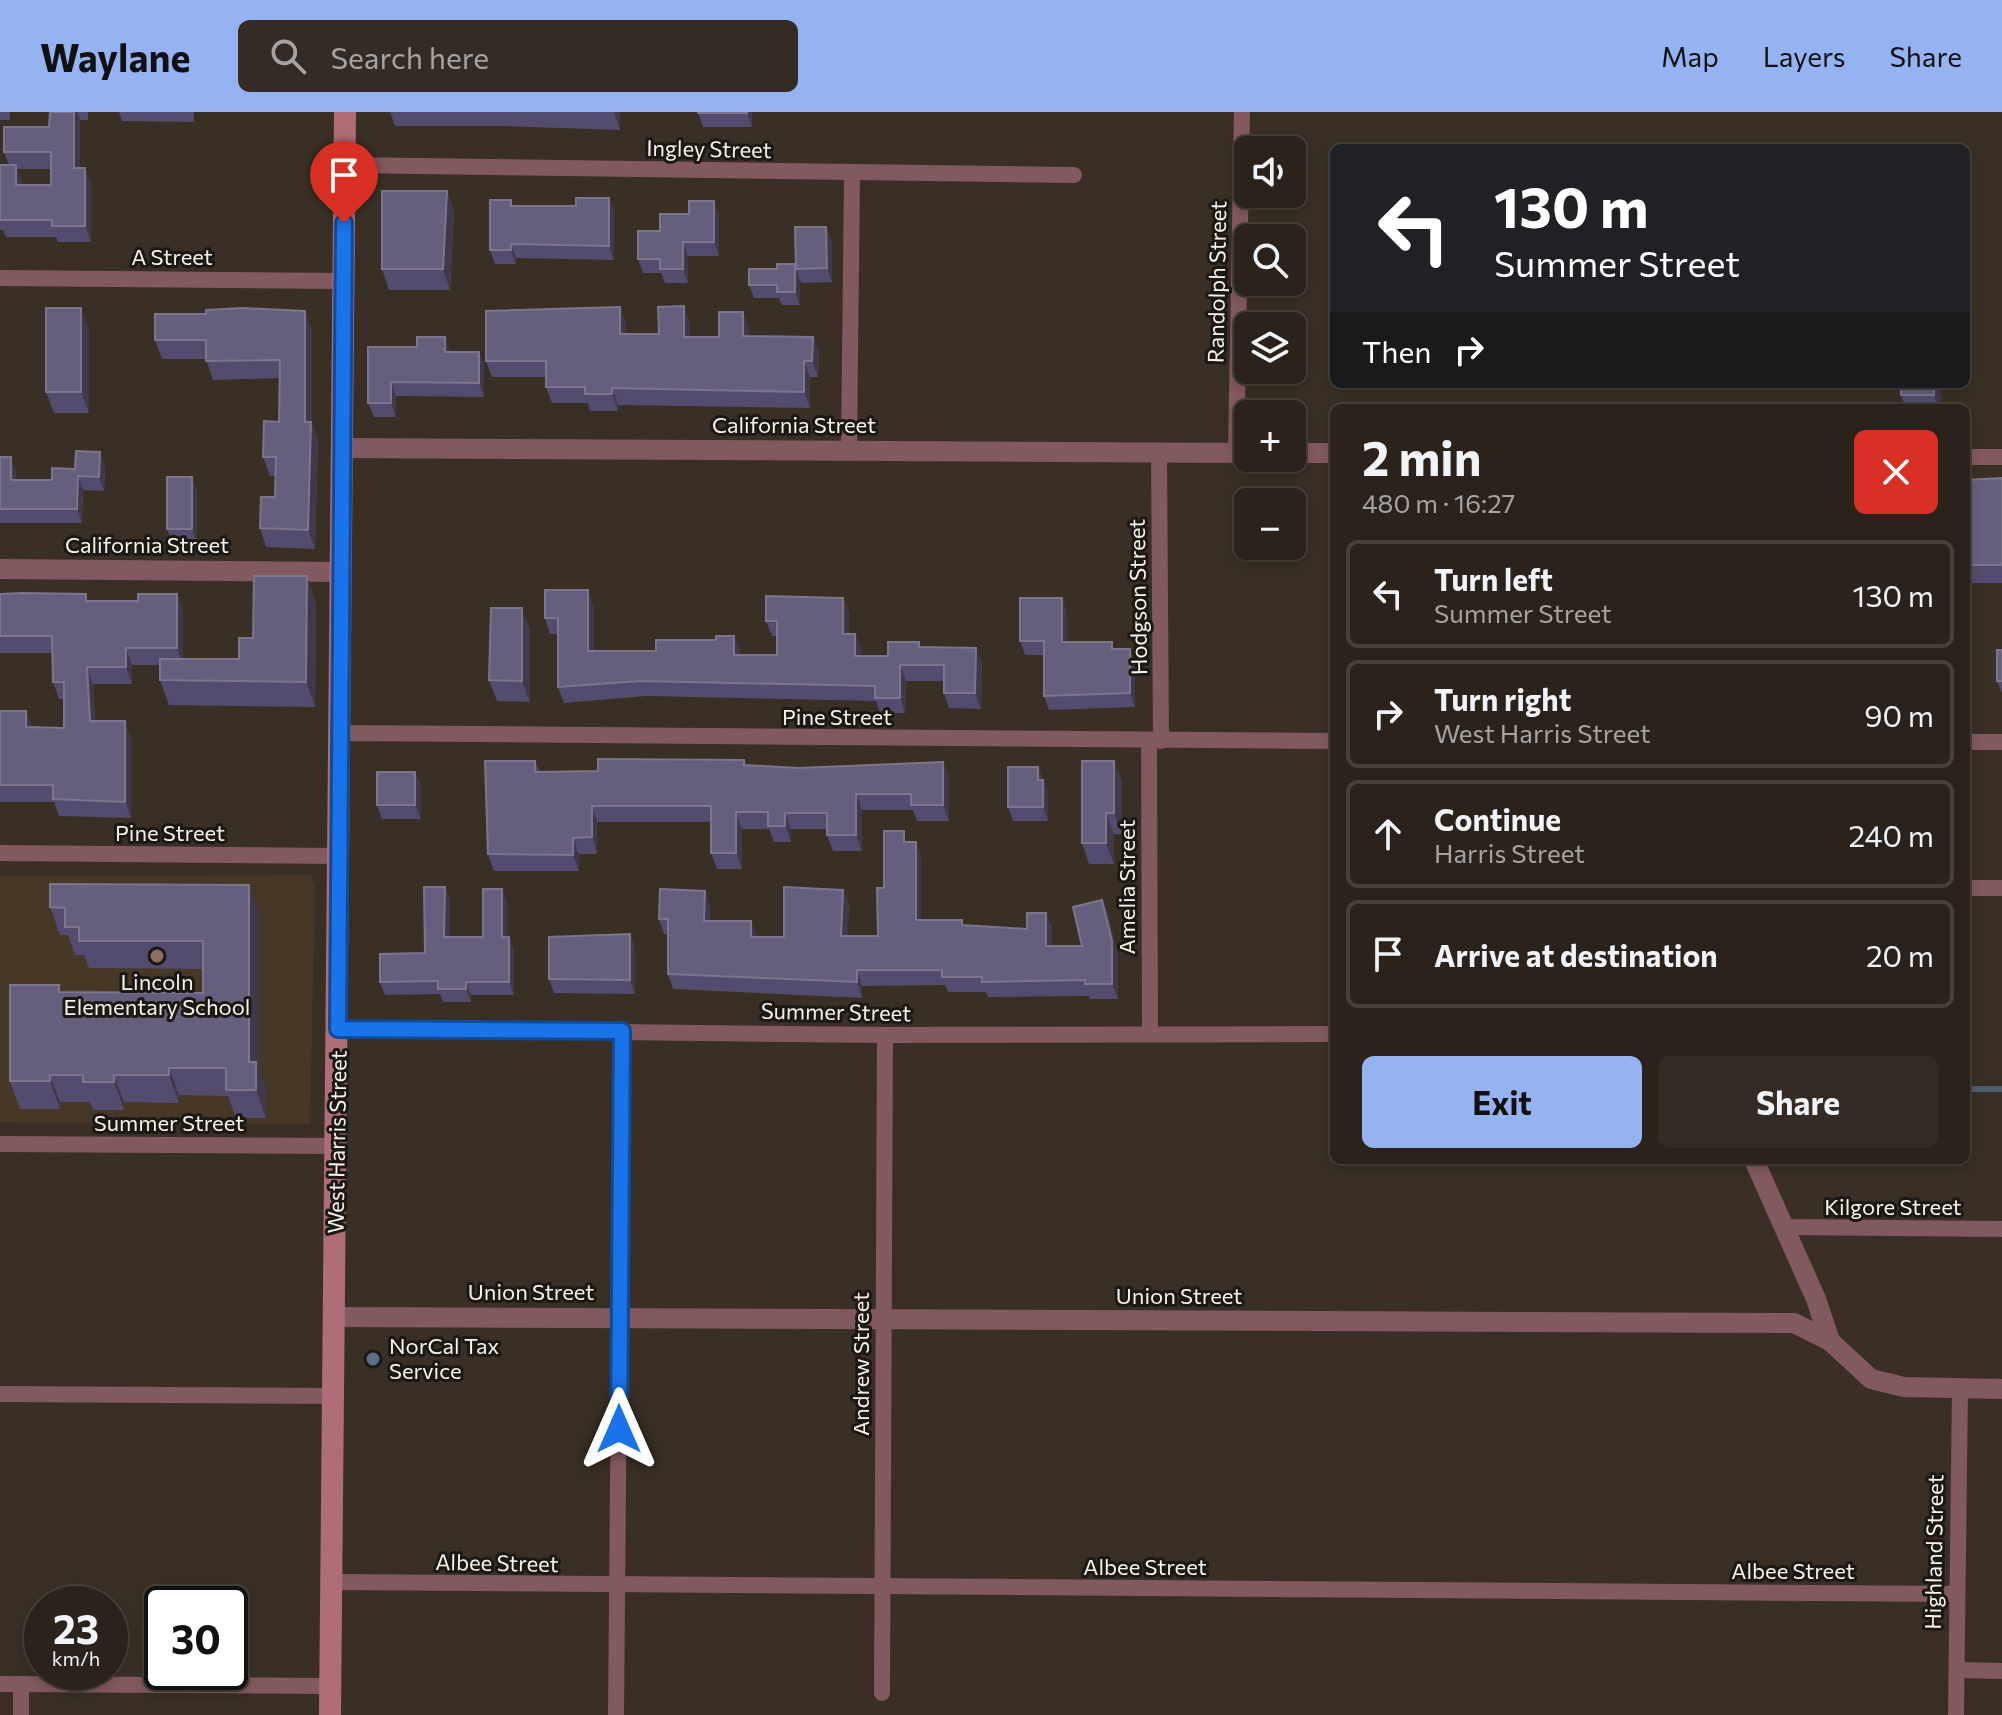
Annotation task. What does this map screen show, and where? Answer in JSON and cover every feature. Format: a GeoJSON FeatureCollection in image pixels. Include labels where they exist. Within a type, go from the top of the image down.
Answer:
{"type":"FeatureCollection","features":[{"type":"Feature","properties":{"kind":"main road","name":"West Harris Street"},"geometry":{"type":"LineString","coordinates":[[330,1715],[345,112]]}},
{"type":"Feature","properties":{"kind":"street","name":"Randolph Street"},"geometry":{"type":"LineString","coordinates":[[1242,112],[1242,400]]}},
{"type":"Feature","properties":{"kind":"street","name":"Ingley Street"},"geometry":{"type":"LineString","coordinates":[[344,165],[1074,175]]}},
{"type":"Feature","properties":{"kind":"street"},"geometry":{"type":"LineString","coordinates":[[849,449],[852,173]]}},
{"type":"Feature","properties":{"kind":"street","name":"A Street"},"geometry":{"type":"LineString","coordinates":[[0,278],[344,281]]}},
{"type":"Feature","properties":{"kind":"street","name":"California Street"},"geometry":{"type":"LineString","coordinates":[[341,448],[1234,453]]}},
{"type":"Feature","properties":{"kind":"street","name":"Hodgson Street"},"geometry":{"type":"LineString","coordinates":[[1155,741],[1159,453]]}},
{"type":"Feature","properties":{"kind":"street"},"geometry":{"type":"LineString","coordinates":[[1306,453],[1330,453]]}},
{"type":"Feature","properties":{"kind":"street"},"geometry":{"type":"LineString","coordinates":[[1970,457],[2002,457]]}},
{"type":"Feature","properties":{"kind":"street","name":"California Street"},"geometry":{"type":"LineString","coordinates":[[0,569],[341,572]]}},
{"type":"Feature","properties":{"kind":"street","name":"Pine Street"},"geometry":{"type":"LineString","coordinates":[[340,733],[1330,741]]}},
{"type":"Feature","properties":{"kind":"street","name":"Amelia Street"},"geometry":{"type":"LineString","coordinates":[[1150,1033],[1155,741]]}},
{"type":"Feature","properties":{"kind":"street"},"geometry":{"type":"LineString","coordinates":[[1970,742],[2002,742]]}},
{"type":"Feature","properties":{"kind":"street","name":"Pine Street"},"geometry":{"type":"LineString","coordinates":[[0,853],[340,856]]}},
{"type":"Feature","properties":{"kind":"street"},"geometry":{"type":"LineString","coordinates":[[1970,888],[2002,888]]}},
{"type":"Feature","properties":{"kind":"street","name":"Summer Street"},"geometry":{"type":"LineString","coordinates":[[338,1029],[885,1035],[1330,1034]]}},
{"type":"Feature","properties":{"kind":"street"},"geometry":{"type":"LineString","coordinates":[[616,1715],[622,1031]]}},
{"type":"Feature","properties":{"kind":"street","name":"Andrew Street"},"geometry":{"type":"LineString","coordinates":[[882,1693],[885,1035]]}},
{"type":"Feature","properties":{"kind":"street","name":"Summer Street"},"geometry":{"type":"LineString","coordinates":[[0,1144],[337,1146]]}},
{"type":"Feature","properties":{"kind":"street"},"geometry":{"type":"LineString","coordinates":[[1756,1164],[1785,1227],[1830,1341]]}},
{"type":"Feature","properties":{"kind":"street","name":"Kilgore Street"},"geometry":{"type":"LineString","coordinates":[[1785,1227],[2002,1229]]}},
{"type":"Feature","properties":{"kind":"street","name":"Union Street"},"geometry":{"type":"LineString","coordinates":[[335,1317],[1794,1323],[1830,1341],[1871,1379],[1904,1387],[2002,1389]]}},
{"type":"Feature","properties":{"kind":"street","name":"Highland Street"},"geometry":{"type":"LineString","coordinates":[[1956,1715],[1960,1388]]}},
{"type":"Feature","properties":{"kind":"street"},"geometry":{"type":"LineString","coordinates":[[0,1394],[335,1396]]}},
{"type":"Feature","properties":{"kind":"street","name":"Albee Street"},"geometry":{"type":"LineString","coordinates":[[332,1582],[617,1587],[1957,1594]]}},
{"type":"Feature","properties":{"kind":"street"},"geometry":{"type":"LineString","coordinates":[[1958,1670],[2002,1671]]}},
{"type":"Feature","properties":{"kind":"street"},"geometry":{"type":"LineString","coordinates":[[0,1684],[331,1686]]}},
{"type":"Feature","properties":{"kind":"street"},"geometry":{"type":"LineString","coordinates":[[21,1684],[21,1715]]}},
{"type":"Feature","properties":{"kind":"shaded area","name":"Lincoln Elementary School"},"geometry":{"type":"Polygon","coordinates":[[[311,875],[315,887],[310,1124],[0,1122],[0,876],[311,875]]]}},
{"type":"Feature","properties":{"kind":"building"},"geometry":{"type":"Polygon","coordinates":[[[50,112],[74,112],[74,168],[85,168],[85,226],[52,226],[52,220],[0,220],[0,165],[16,165],[16,185],[51,185],[51,152],[4,152],[4,127],[49,127],[50,112]]]}},
{"type":"Feature","properties":{"kind":"building"},"geometry":{"type":"Polygon","coordinates":[[[747,112],[747,113],[698,113],[747,112]]]}},
{"type":"Feature","properties":{"kind":"building"},"geometry":{"type":"Polygon","coordinates":[[[382,191],[447,191],[443,269],[382,269],[382,191]]]}},
{"type":"Feature","properties":{"kind":"building"},"geometry":{"type":"Polygon","coordinates":[[[576,198],[609,198],[609,246],[511,244],[511,250],[490,250],[490,200],[511,200],[511,206],[576,206],[576,198]]]}},
{"type":"Feature","properties":{"kind":"building"},"geometry":{"type":"Polygon","coordinates":[[[689,201],[714,201],[714,242],[683,242],[683,269],[660,269],[660,259],[638,259],[638,231],[660,231],[660,214],[689,214],[689,201]]]}},
{"type":"Feature","properties":{"kind":"building"},"geometry":{"type":"Polygon","coordinates":[[[795,227],[826,227],[827,268],[796,269],[795,227]]]}},
{"type":"Feature","properties":{"kind":"building"},"geometry":{"type":"Polygon","coordinates":[[[777,264],[795,264],[795,292],[777,292],[777,285],[749,285],[749,269],[777,269],[777,264]]]}},
{"type":"Feature","properties":{"kind":"building"},"geometry":{"type":"Polygon","coordinates":[[[684,306],[684,337],[719,337],[719,312],[743,312],[743,336],[813,337],[812,361],[804,361],[804,392],[612,388],[612,394],[585,394],[585,387],[546,387],[546,361],[486,361],[486,311],[620,307],[620,334],[659,334],[658,307],[684,306]]]}},
{"type":"Feature","properties":{"kind":"building"},"geometry":{"type":"Polygon","coordinates":[[[46,308],[81,308],[81,392],[46,392],[46,308]]]}},
{"type":"Feature","properties":{"kind":"building"},"geometry":{"type":"Polygon","coordinates":[[[206,310],[305,311],[305,422],[311,422],[308,530],[260,528],[261,497],[275,497],[276,457],[263,457],[264,421],[279,422],[280,360],[206,361],[206,340],[155,340],[155,314],[206,314],[206,310]]]}},
{"type":"Feature","properties":{"kind":"building"},"geometry":{"type":"Polygon","coordinates":[[[417,337],[445,337],[445,352],[479,352],[479,383],[391,382],[391,403],[368,403],[368,347],[417,347],[417,337]]]}},
{"type":"Feature","properties":{"kind":"building"},"geometry":{"type":"Polygon","coordinates":[[[1901,388],[1934,388],[1934,395],[1901,395],[1901,388]]]}},
{"type":"Feature","properties":{"kind":"building"},"geometry":{"type":"Polygon","coordinates":[[[76,451],[100,452],[99,477],[78,476],[77,509],[0,509],[0,457],[11,457],[11,480],[52,480],[52,468],[75,469],[76,451]]]}},
{"type":"Feature","properties":{"kind":"building"},"geometry":{"type":"Polygon","coordinates":[[[167,477],[192,477],[192,529],[167,529],[167,477]]]}},
{"type":"Feature","properties":{"kind":"building"},"geometry":{"type":"Polygon","coordinates":[[[2002,478],[2002,565],[1970,565],[1970,480],[2002,478]]]}},
{"type":"Feature","properties":{"kind":"building"},"geometry":{"type":"Polygon","coordinates":[[[254,576],[307,576],[306,682],[160,680],[160,659],[239,659],[239,638],[253,638],[254,576]]]}},
{"type":"Feature","properties":{"kind":"building"},"geometry":{"type":"Polygon","coordinates":[[[545,590],[588,590],[588,651],[656,651],[656,640],[716,640],[716,636],[734,636],[734,655],[777,655],[777,621],[766,621],[766,596],[843,598],[843,634],[855,634],[855,656],[888,656],[888,642],[919,642],[919,647],[976,648],[975,693],[944,693],[944,665],[900,665],[900,698],[875,698],[875,686],[641,681],[558,687],[558,618],[545,618],[545,590]]]}},
{"type":"Feature","properties":{"kind":"building"},"geometry":{"type":"Polygon","coordinates":[[[0,594],[86,594],[86,601],[138,601],[138,594],[177,594],[177,648],[126,648],[126,667],[87,667],[90,721],[125,721],[125,802],[53,799],[53,785],[0,785],[0,711],[26,711],[26,727],[64,728],[64,682],[53,682],[52,636],[0,636],[0,594]]]}},
{"type":"Feature","properties":{"kind":"building"},"geometry":{"type":"Polygon","coordinates":[[[1020,598],[1062,598],[1062,642],[1112,642],[1112,649],[1130,649],[1130,693],[1044,696],[1044,641],[1020,641],[1020,598]]]}},
{"type":"Feature","properties":{"kind":"building"},"geometry":{"type":"Polygon","coordinates":[[[491,608],[522,608],[522,681],[489,680],[491,608]]]}},
{"type":"Feature","properties":{"kind":"building"},"geometry":{"type":"Polygon","coordinates":[[[1997,650],[2002,650],[2002,681],[1997,681],[1997,650]]]}},
{"type":"Feature","properties":{"kind":"building"},"geometry":{"type":"Polygon","coordinates":[[[598,759],[744,760],[744,765],[799,768],[943,762],[943,805],[911,805],[911,794],[856,794],[856,835],[827,835],[827,813],[785,813],[785,826],[768,826],[768,812],[736,812],[736,853],[711,853],[711,806],[592,806],[592,837],[573,838],[573,855],[488,854],[485,761],[535,761],[535,772],[598,771],[598,759]]]}},
{"type":"Feature","properties":{"kind":"building"},"geometry":{"type":"Polygon","coordinates":[[[1082,761],[1114,761],[1114,813],[1106,813],[1106,843],[1082,843],[1082,761]]]}},
{"type":"Feature","properties":{"kind":"building"},"geometry":{"type":"Polygon","coordinates":[[[1008,767],[1038,767],[1038,780],[1043,780],[1043,807],[1008,807],[1008,767]]]}},
{"type":"Feature","properties":{"kind":"building"},"geometry":{"type":"Polygon","coordinates":[[[377,772],[415,772],[415,805],[377,805],[377,772]]]}},
{"type":"Feature","properties":{"kind":"building"},"geometry":{"type":"Polygon","coordinates":[[[884,831],[904,831],[904,842],[916,842],[916,920],[962,920],[962,925],[1027,929],[1027,913],[1046,913],[1046,946],[1082,946],[1073,907],[1102,900],[1112,941],[1112,984],[1085,984],[1085,980],[982,982],[982,977],[942,977],[942,970],[857,970],[857,982],[668,974],[668,919],[659,919],[660,889],[705,891],[704,921],[751,921],[751,937],[784,937],[784,887],[843,890],[841,936],[878,936],[877,888],[884,888],[884,831]]]}},
{"type":"Feature","properties":{"kind":"building"},"geometry":{"type":"Polygon","coordinates":[[[50,884],[249,885],[249,1062],[256,1062],[256,1090],[226,1090],[226,1068],[169,1068],[169,1075],[114,1075],[114,1082],[83,1082],[83,1075],[50,1075],[50,1081],[10,1081],[10,985],[59,985],[59,992],[203,993],[203,941],[79,941],[79,927],[65,927],[65,908],[50,907],[50,884]]]}},
{"type":"Feature","properties":{"kind":"building"},"geometry":{"type":"Polygon","coordinates":[[[424,887],[445,887],[444,937],[483,937],[483,889],[502,889],[502,937],[509,937],[509,982],[466,982],[466,989],[438,989],[438,981],[380,982],[380,954],[425,953],[424,887]]]}},
{"type":"Feature","properties":{"kind":"building"},"geometry":{"type":"Polygon","coordinates":[[[630,934],[630,980],[549,979],[549,937],[630,934]]]}},
{"type":"Feature","properties":{"kind":"waterway"},"geometry":{"type":"LineString","coordinates":[[1970,1089],[2002,1089]]}},
{"type":"Feature","properties":{"kind":"place","name":"Lincoln Elementary School"},"geometry":{"type":"Point","coordinates":[157,956]}},
{"type":"Feature","properties":{"kind":"place","name":"NorCal Tax Service"},"geometry":{"type":"Point","coordinates":[373,1359]}},
{"type":"Feature","properties":{"kind":"route"},"geometry":{"type":"LineString","coordinates":[[344,223],[338,1029],[622,1031],[619,1429]]}}]}
